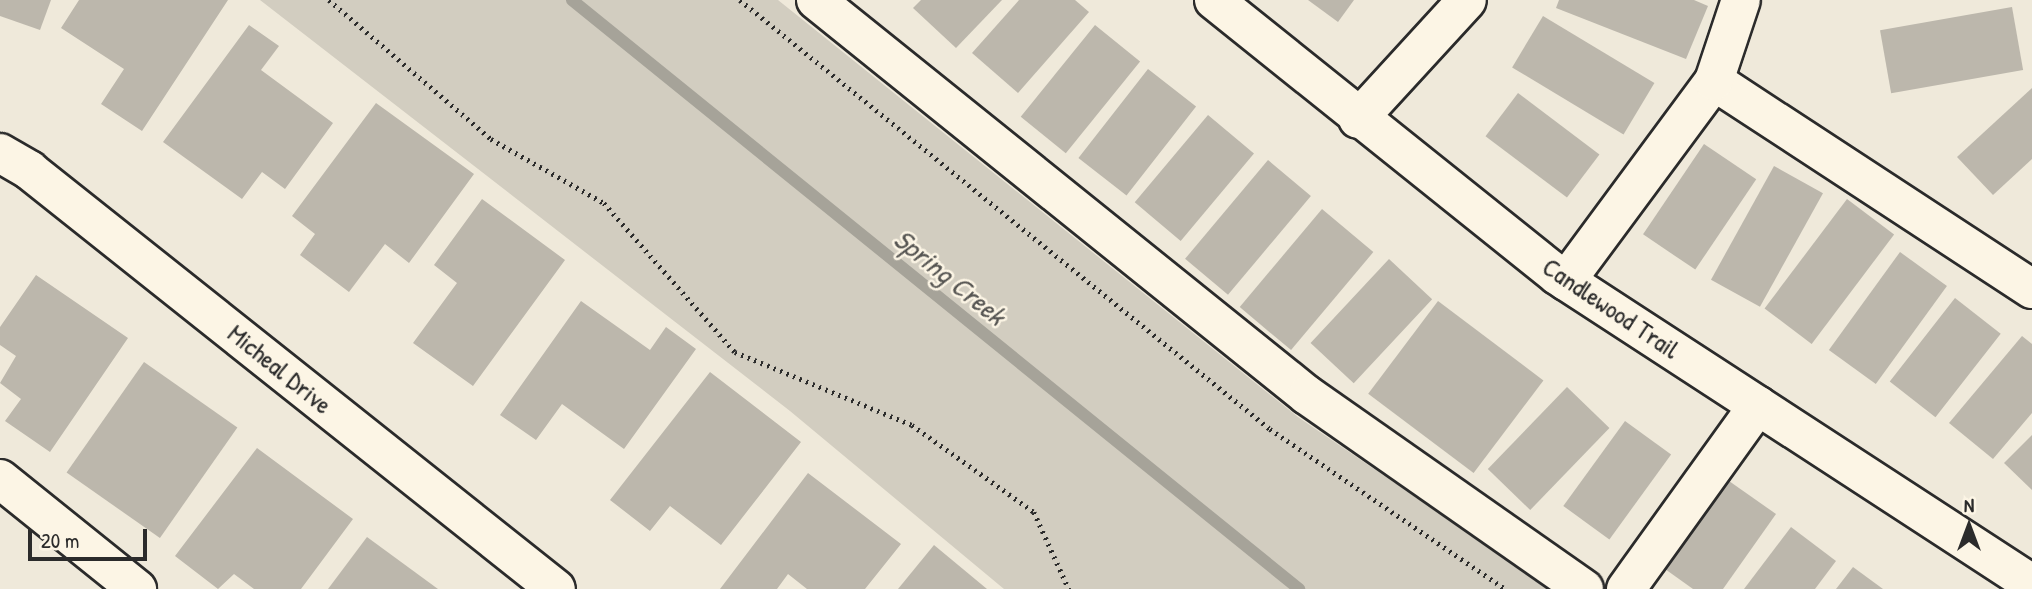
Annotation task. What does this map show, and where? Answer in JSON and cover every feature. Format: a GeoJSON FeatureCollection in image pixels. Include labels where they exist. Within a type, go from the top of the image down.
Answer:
{"type":"FeatureCollection","features":[{"type":"Feature","properties":{"kind":"street"},"geometry":{"type":"LineString","coordinates":[[816,0],[1307,395],[1584,589]]}},
{"type":"Feature","properties":{"kind":"street","name":"Candlewood Trail"},"geometry":{"type":"LineString","coordinates":[[1214,0],[1358,119],[1566,281],[2032,584]]}},
{"type":"Feature","properties":{"kind":"street"},"geometry":{"type":"LineString","coordinates":[[1358,119],[1468,0]]}},
{"type":"Feature","properties":{"kind":"street"},"geometry":{"type":"LineString","coordinates":[[1566,281],[1714,81],[1741,0]]}},
{"type":"Feature","properties":{"kind":"street"},"geometry":{"type":"LineString","coordinates":[[1714,81],[2032,289]]}},
{"type":"Feature","properties":{"kind":"street","name":"Micheal Drive"},"geometry":{"type":"LineString","coordinates":[[0,153],[29,170],[556,589]]}},
{"type":"Feature","properties":{"kind":"street"},"geometry":{"type":"LineString","coordinates":[[1626,589],[1758,405]]}},
{"type":"Feature","properties":{"kind":"street"},"geometry":{"type":"LineString","coordinates":[[0,479],[137,589]]}},
{"type":"Feature","properties":{"kind":"path"},"geometry":{"type":"LineString","coordinates":[[329,0],[491,139],[604,203],[735,352],[912,425],[1034,512],[1069,589]]}},
{"type":"Feature","properties":{"kind":"path"},"geometry":{"type":"LineString","coordinates":[[740,0],[1270,429],[1504,589]]}},
{"type":"Feature","properties":{"kind":"shaded area"},"geometry":{"type":"Polygon","coordinates":[[[260,0],[778,0],[1298,417],[1550,589],[1004,589],[790,411],[260,0]]]}},
{"type":"Feature","properties":{"kind":"building"},"geometry":{"type":"Polygon","coordinates":[[[0,0],[51,0],[40,30],[0,16],[0,0]]]}},
{"type":"Feature","properties":{"kind":"building"},"geometry":{"type":"Polygon","coordinates":[[[79,0],[228,0],[142,131],[101,104],[124,69],[61,28],[79,0]]]}},
{"type":"Feature","properties":{"kind":"building"},"geometry":{"type":"Polygon","coordinates":[[[921,0],[1002,0],[956,48],[913,8],[921,0]]]}},
{"type":"Feature","properties":{"kind":"building"},"geometry":{"type":"Polygon","coordinates":[[[1019,0],[1075,0],[1089,12],[1018,93],[972,53],[1019,0]]]}},
{"type":"Feature","properties":{"kind":"building"},"geometry":{"type":"Polygon","coordinates":[[[1308,0],[1354,0],[1338,22],[1308,0]]]}},
{"type":"Feature","properties":{"kind":"building"},"geometry":{"type":"Polygon","coordinates":[[[1559,0],[1694,0],[1708,6],[1686,59],[1556,8],[1559,0]]]}},
{"type":"Feature","properties":{"kind":"building"},"geometry":{"type":"Polygon","coordinates":[[[2012,7],[2023,70],[1891,93],[1880,30],[2012,7]]]}},
{"type":"Feature","properties":{"kind":"building"},"geometry":{"type":"Polygon","coordinates":[[[1543,16],[1654,83],[1624,134],[1512,67],[1543,16]]]}},
{"type":"Feature","properties":{"kind":"building"},"geometry":{"type":"Polygon","coordinates":[[[249,25],[279,46],[261,70],[333,123],[285,189],[262,172],[242,199],[163,142],[249,25]]]}},
{"type":"Feature","properties":{"kind":"building"},"geometry":{"type":"Polygon","coordinates":[[[1095,25],[1140,62],[1066,153],[1021,117],[1095,25]]]}},
{"type":"Feature","properties":{"kind":"building"},"geometry":{"type":"Polygon","coordinates":[[[1148,69],[1196,107],[1126,196],[1078,158],[1148,69]]]}},
{"type":"Feature","properties":{"kind":"building"},"geometry":{"type":"Polygon","coordinates":[[[2032,88],[2032,159],[1993,195],[1957,157],[2032,88]]]}},
{"type":"Feature","properties":{"kind":"building"},"geometry":{"type":"Polygon","coordinates":[[[1518,93],[1599,154],[1567,198],[1486,136],[1518,93]]]}},
{"type":"Feature","properties":{"kind":"building"},"geometry":{"type":"Polygon","coordinates":[[[376,103],[474,174],[409,263],[385,244],[349,292],[300,255],[315,234],[292,216],[376,103]]]}},
{"type":"Feature","properties":{"kind":"building"},"geometry":{"type":"Polygon","coordinates":[[[1208,115],[1254,154],[1181,241],[1135,202],[1208,115]]]}},
{"type":"Feature","properties":{"kind":"building"},"geometry":{"type":"Polygon","coordinates":[[[1704,144],[1756,179],[1695,270],[1643,234],[1704,144]]]}},
{"type":"Feature","properties":{"kind":"building"},"geometry":{"type":"Polygon","coordinates":[[[1268,160],[1311,196],[1228,295],[1185,259],[1268,160]]]}},
{"type":"Feature","properties":{"kind":"building"},"geometry":{"type":"Polygon","coordinates":[[[1774,166],[1823,193],[1760,307],[1711,280],[1774,166]]]}},
{"type":"Feature","properties":{"kind":"building"},"geometry":{"type":"Polygon","coordinates":[[[482,199],[565,260],[473,386],[413,343],[457,283],[434,265],[482,199]]]}},
{"type":"Feature","properties":{"kind":"building"},"geometry":{"type":"Polygon","coordinates":[[[1847,199],[1894,235],[1812,344],[1765,308],[1847,199]]]}},
{"type":"Feature","properties":{"kind":"building"},"geometry":{"type":"Polygon","coordinates":[[[1322,209],[1373,252],[1291,350],[1240,307],[1322,209]]]}},
{"type":"Feature","properties":{"kind":"building"},"geometry":{"type":"Polygon","coordinates":[[[1900,252],[1947,286],[1876,384],[1829,350],[1900,252]]]}},
{"type":"Feature","properties":{"kind":"building"},"geometry":{"type":"Polygon","coordinates":[[[1389,259],[1432,299],[1354,383],[1311,343],[1389,259]]]}},
{"type":"Feature","properties":{"kind":"building"},"geometry":{"type":"Polygon","coordinates":[[[36,275],[128,338],[50,452],[5,421],[21,399],[0,383],[16,356],[0,345],[0,327],[36,275]]]}},
{"type":"Feature","properties":{"kind":"building"},"geometry":{"type":"Polygon","coordinates":[[[1955,298],[2001,334],[1935,417],[1890,382],[1955,298]]]}},
{"type":"Feature","properties":{"kind":"building"},"geometry":{"type":"Polygon","coordinates":[[[581,301],[650,350],[666,327],[696,349],[624,449],[562,404],[536,440],[500,415],[581,301]]]}},
{"type":"Feature","properties":{"kind":"building"},"geometry":{"type":"Polygon","coordinates":[[[1438,301],[1543,380],[1474,473],[1368,394],[1438,301]]]}},
{"type":"Feature","properties":{"kind":"building"},"geometry":{"type":"Polygon","coordinates":[[[2022,336],[2032,344],[2032,413],[1993,459],[1949,423],[2022,336]]]}},
{"type":"Feature","properties":{"kind":"building"},"geometry":{"type":"Polygon","coordinates":[[[144,362],[237,427],[160,538],[67,473],[144,362]]]}},
{"type":"Feature","properties":{"kind":"building"},"geometry":{"type":"Polygon","coordinates":[[[710,372],[801,442],[721,545],[670,506],[650,531],[610,500],[710,372]]]}},
{"type":"Feature","properties":{"kind":"building"},"geometry":{"type":"Polygon","coordinates":[[[1567,387],[1609,428],[1530,510],[1488,469],[1567,387]]]}},
{"type":"Feature","properties":{"kind":"building"},"geometry":{"type":"Polygon","coordinates":[[[1625,421],[1671,455],[1609,539],[1563,506],[1625,421]]]}},
{"type":"Feature","properties":{"kind":"building"},"geometry":{"type":"Polygon","coordinates":[[[2032,435],[2032,490],[2004,463],[2032,435]]]}},
{"type":"Feature","properties":{"kind":"building"},"geometry":{"type":"Polygon","coordinates":[[[257,448],[353,519],[301,589],[254,589],[234,574],[218,589],[175,556],[257,448]]]}},
{"type":"Feature","properties":{"kind":"building"},"geometry":{"type":"Polygon","coordinates":[[[808,473],[901,544],[865,589],[807,589],[788,574],[777,589],[720,589],[808,473]]]}},
{"type":"Feature","properties":{"kind":"building"},"geometry":{"type":"Polygon","coordinates":[[[1729,481],[1776,514],[1723,589],[1693,589],[1665,569],[1729,481]]]}},
{"type":"Feature","properties":{"kind":"building"},"geometry":{"type":"Polygon","coordinates":[[[1791,527],[1836,561],[1815,589],[1744,589],[1791,527]]]}},
{"type":"Feature","properties":{"kind":"building"},"geometry":{"type":"Polygon","coordinates":[[[367,537],[438,589],[328,589],[367,537]]]}},
{"type":"Feature","properties":{"kind":"building"},"geometry":{"type":"Polygon","coordinates":[[[934,545],[987,589],[898,589],[934,545]]]}},
{"type":"Feature","properties":{"kind":"building"},"geometry":{"type":"Polygon","coordinates":[[[1853,567],[1883,589],[1836,589],[1853,567]]]}},
{"type":"Feature","properties":{"kind":"waterway","name":"Spring Creek"},"geometry":{"type":"LineString","coordinates":[[572,0],[1299,589]]}}]}
